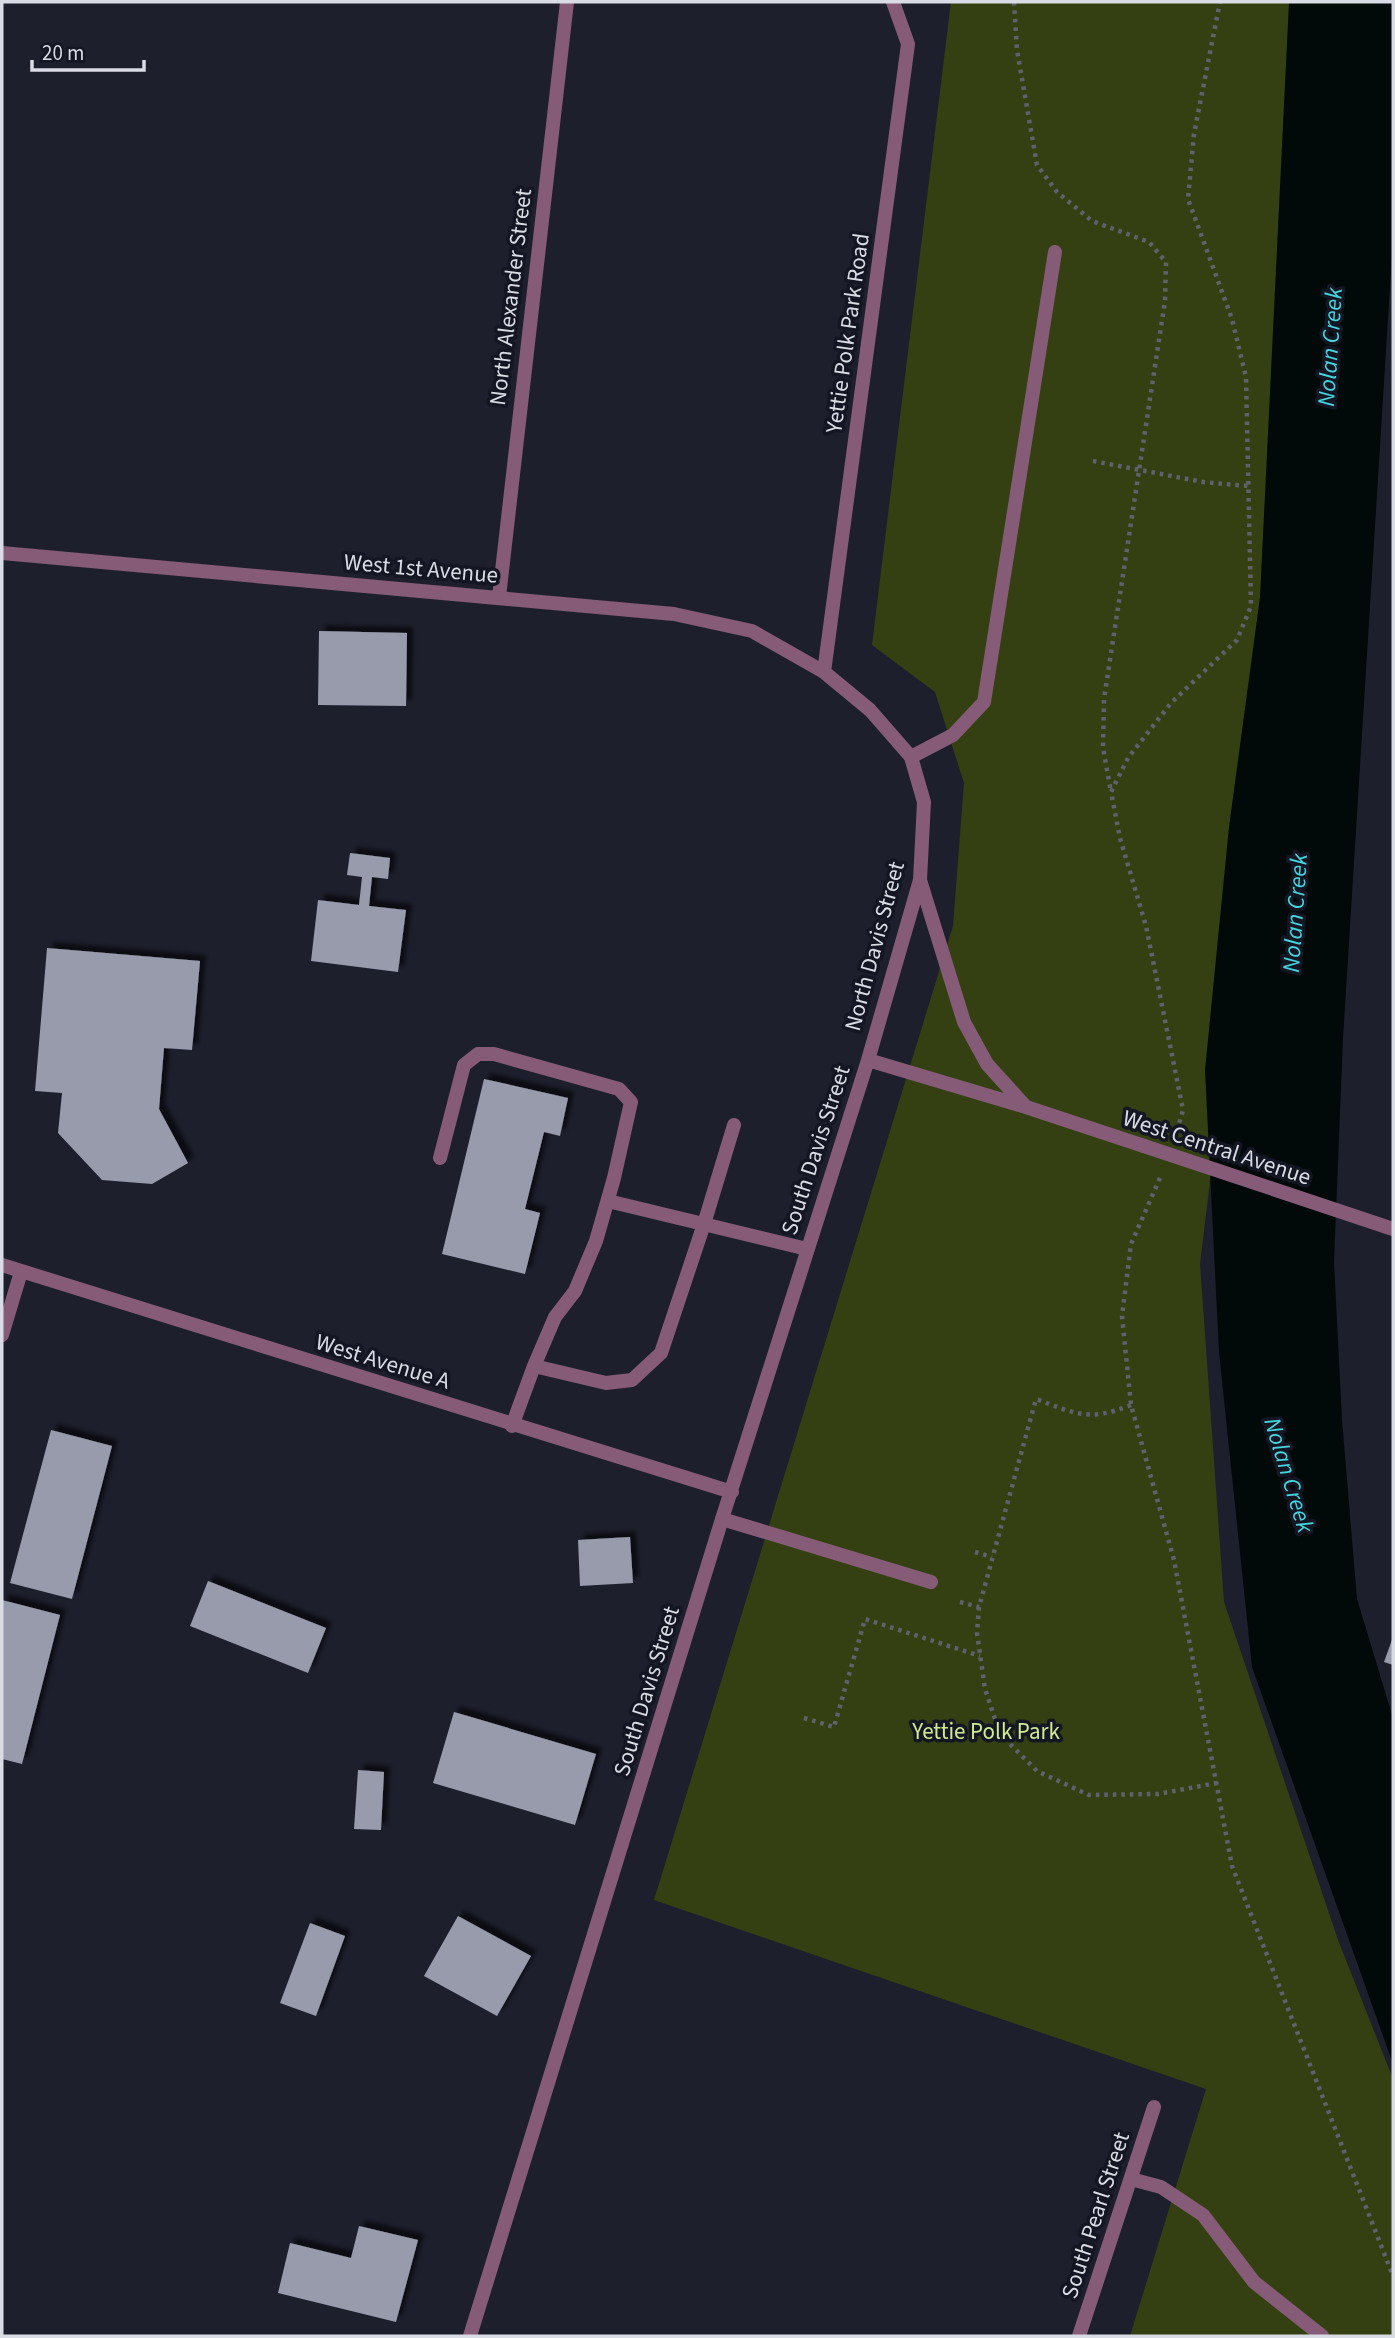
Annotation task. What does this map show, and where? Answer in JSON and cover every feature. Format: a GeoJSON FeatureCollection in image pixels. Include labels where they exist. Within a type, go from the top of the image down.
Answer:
{"type":"FeatureCollection","features":[{"type":"Feature","properties":{"kind":"street","name":"North Alexander Street"},"geometry":{"type":"LineString","coordinates":[[499,597],[567,2]]}},
{"type":"Feature","properties":{"kind":"street","name":"Yettie Polk Park Road"},"geometry":{"type":"LineString","coordinates":[[824,672],[908,44],[893,2]]}},
{"type":"Feature","properties":{"kind":"street"},"geometry":{"type":"LineString","coordinates":[[911,757],[953,734],[984,702],[1055,252]]}},
{"type":"Feature","properties":{"kind":"street","name":"West 1st Avenue"},"geometry":{"type":"LineString","coordinates":[[2,553],[674,614],[752,631],[824,672]]}},
{"type":"Feature","properties":{"kind":"street","name":"North Davis Street"},"geometry":{"type":"LineString","coordinates":[[824,672],[870,710],[911,757],[924,802],[920,880],[868,1060]]}},
{"type":"Feature","properties":{"kind":"street","name":"West Central Avenue"},"geometry":{"type":"LineString","coordinates":[[920,880],[964,1022],[987,1064],[1026,1107]]}},
{"type":"Feature","properties":{"kind":"street"},"geometry":{"type":"LineString","coordinates":[[440,1158],[464,1065],[478,1054],[516,1059],[619,1089],[631,1102],[596,1241],[575,1291],[555,1317],[512,1426]]}},
{"type":"Feature","properties":{"kind":"street","name":"West Central Avenue"},"geometry":{"type":"LineString","coordinates":[[868,1060],[1026,1107],[1393,1229]]}},
{"type":"Feature","properties":{"kind":"street","name":"South Davis Street"},"geometry":{"type":"LineString","coordinates":[[470,2336],[722,1519],[868,1060]]}},
{"type":"Feature","properties":{"kind":"street"},"geometry":{"type":"LineString","coordinates":[[534,1366],[606,1383],[632,1380],[661,1353],[734,1125]]}},
{"type":"Feature","properties":{"kind":"street"},"geometry":{"type":"LineString","coordinates":[[608,1201],[807,1249]]}},
{"type":"Feature","properties":{"kind":"street","name":"West Avenue A"},"geometry":{"type":"LineString","coordinates":[[2,1265],[512,1426],[732,1492]]}},
{"type":"Feature","properties":{"kind":"street"},"geometry":{"type":"LineString","coordinates":[[2,1335],[21,1272]]}},
{"type":"Feature","properties":{"kind":"street"},"geometry":{"type":"LineString","coordinates":[[722,1519],[930,1582]]}},
{"type":"Feature","properties":{"kind":"street","name":"South Pearl Street"},"geometry":{"type":"LineString","coordinates":[[1079,2336],[1154,2108]]}},
{"type":"Feature","properties":{"kind":"street"},"geometry":{"type":"LineString","coordinates":[[1131,2179],[1161,2187],[1203,2215],[1254,2282],[1322,2336]]}},
{"type":"Feature","properties":{"kind":"path"},"geometry":{"type":"LineString","coordinates":[[1014,2],[1017,50],[1037,165],[1057,192],[1091,221],[1149,242],[1166,262],[1165,301],[1104,699],[1103,748],[1131,876],[1146,926],[1183,1110],[1177,1133]]}},
{"type":"Feature","properties":{"kind":"path"},"geometry":{"type":"LineString","coordinates":[[1111,792],[1128,758],[1171,703],[1237,640],[1251,606],[1246,377],[1231,320],[1188,199],[1194,134],[1220,2]]}},
{"type":"Feature","properties":{"kind":"path"},"geometry":{"type":"LineString","coordinates":[[1093,461],[1203,481],[1248,486]]}},
{"type":"Feature","properties":{"kind":"path"},"geometry":{"type":"LineString","coordinates":[[1161,1175],[1131,1244],[1122,1316],[1131,1405],[1174,1560],[1231,1866],[1393,2276]]}},
{"type":"Feature","properties":{"kind":"path"},"geometry":{"type":"LineString","coordinates":[[1131,1405],[1111,1413],[1082,1416],[1036,1399],[979,1607],[977,1633],[985,1689],[1000,1734],[1037,1771],[1089,1795],[1157,1794],[1217,1783]]}},
{"type":"Feature","properties":{"kind":"path"},"geometry":{"type":"LineString","coordinates":[[975,1552],[992,1557]]}},
{"type":"Feature","properties":{"kind":"path"},"geometry":{"type":"LineString","coordinates":[[960,1602],[979,1607]]}},
{"type":"Feature","properties":{"kind":"path"},"geometry":{"type":"LineString","coordinates":[[804,1718],[834,1727],[865,1619],[981,1656]]}},
{"type":"Feature","properties":{"kind":"green space","name":"Yettie Polk Park"},"geometry":{"type":"Polygon","coordinates":[[[951,2],[1289,2],[1333,10],[1224,1064],[1200,1264],[1224,1602],[1338,1940],[1393,2079],[1393,2336],[1130,2336],[1206,2089],[654,1900],[953,926],[964,783],[935,692],[872,645],[951,2]]]}},
{"type":"Feature","properties":{"kind":"water","name":"Nolan Creek"},"geometry":{"type":"Polygon","coordinates":[[[1289,2],[1393,2],[1393,238],[1343,1038],[1334,1262],[1342,1420],[1357,1599],[1393,1718],[1393,2064],[1252,1667],[1219,1352],[1205,1070],[1229,827],[1260,597],[1289,2]]]}},
{"type":"Feature","properties":{"kind":"building"},"geometry":{"type":"Polygon","coordinates":[[[319,631],[407,633],[406,706],[318,705],[319,631]]]}},
{"type":"Feature","properties":{"kind":"building"},"geometry":{"type":"Polygon","coordinates":[[[350,853],[390,858],[388,879],[372,877],[369,906],[406,910],[398,972],[311,961],[318,900],[359,905],[362,877],[347,875],[350,853]]]}},
{"type":"Feature","properties":{"kind":"building"},"geometry":{"type":"Polygon","coordinates":[[[47,948],[200,961],[192,1050],[164,1048],[159,1109],[188,1163],[152,1184],[102,1180],[58,1133],[62,1093],[35,1091],[47,948]]]}},
{"type":"Feature","properties":{"kind":"building"},"geometry":{"type":"Polygon","coordinates":[[[484,1079],[568,1098],[560,1136],[544,1132],[525,1209],[540,1213],[525,1274],[442,1254],[484,1079]]]}},
{"type":"Feature","properties":{"kind":"building"},"geometry":{"type":"Polygon","coordinates":[[[51,1430],[112,1446],[72,1599],[10,1583],[51,1430]]]}},
{"type":"Feature","properties":{"kind":"building"},"geometry":{"type":"Polygon","coordinates":[[[630,1537],[633,1583],[580,1586],[578,1540],[630,1537]]]}},
{"type":"Feature","properties":{"kind":"building"},"geometry":{"type":"Polygon","coordinates":[[[208,1581],[326,1628],[308,1673],[190,1626],[208,1581]]]}},
{"type":"Feature","properties":{"kind":"building"},"geometry":{"type":"Polygon","coordinates":[[[2,1600],[60,1615],[22,1764],[2,1759],[2,1600]]]}},
{"type":"Feature","properties":{"kind":"building"},"geometry":{"type":"Polygon","coordinates":[[[1393,1637],[1393,1665],[1384,1662],[1393,1637]]]}},
{"type":"Feature","properties":{"kind":"building"},"geometry":{"type":"Polygon","coordinates":[[[454,1712],[596,1754],[575,1825],[433,1783],[454,1712]]]}},
{"type":"Feature","properties":{"kind":"building"},"geometry":{"type":"Polygon","coordinates":[[[358,1770],[384,1772],[381,1830],[354,1829],[358,1770]]]}},
{"type":"Feature","properties":{"kind":"building"},"geometry":{"type":"Polygon","coordinates":[[[458,1916],[531,1956],[497,2016],[424,1976],[458,1916]]]}},
{"type":"Feature","properties":{"kind":"building"},"geometry":{"type":"Polygon","coordinates":[[[310,1923],[345,1936],[316,2016],[280,2003],[310,1923]]]}},
{"type":"Feature","properties":{"kind":"building"},"geometry":{"type":"Polygon","coordinates":[[[359,2226],[418,2240],[396,2322],[278,2293],[290,2243],[351,2258],[359,2226]]]}}]}
